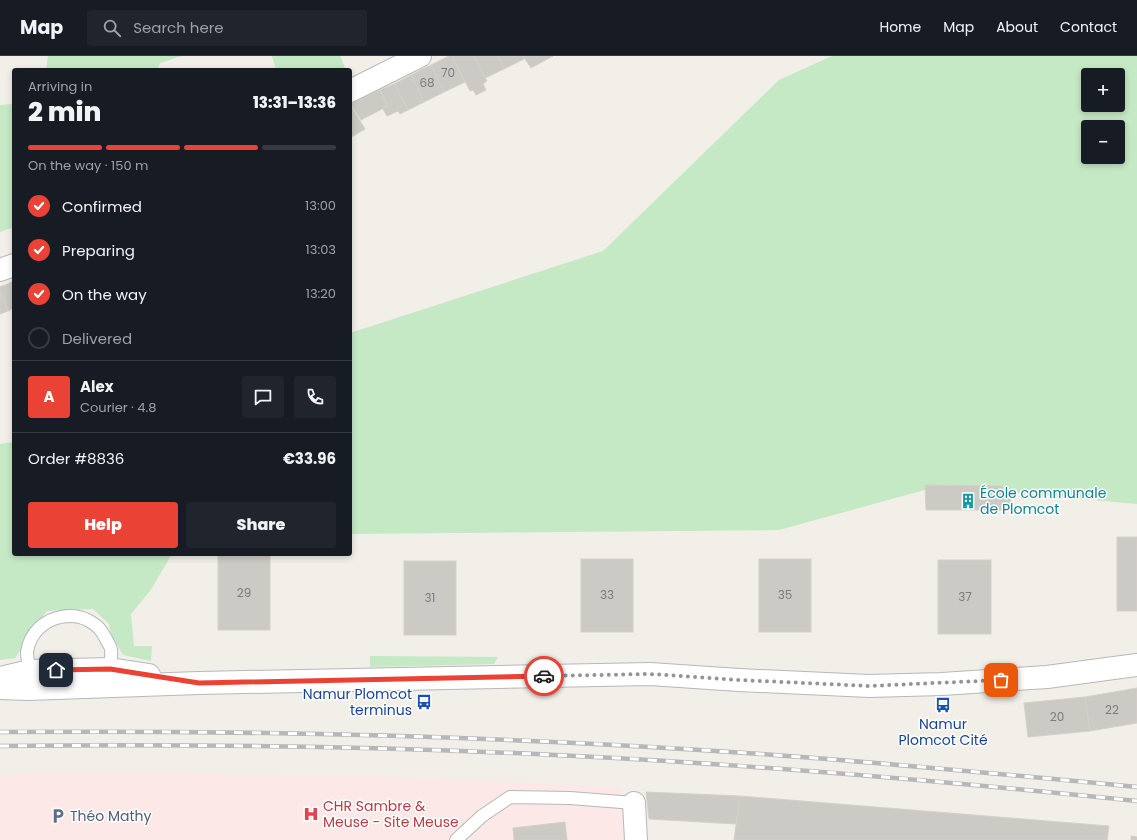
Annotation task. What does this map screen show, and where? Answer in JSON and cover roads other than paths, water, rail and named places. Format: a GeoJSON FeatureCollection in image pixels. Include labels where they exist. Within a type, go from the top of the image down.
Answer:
{"type":"FeatureCollection","features":[{"type":"Feature","properties":{"kind":"street"},"geometry":{"type":"LineString","coordinates":[[352,90],[420,56]]}},
{"type":"Feature","properties":{"kind":"street"},"geometry":{"type":"LineString","coordinates":[[0,270],[12,266]]}},
{"type":"Feature","properties":{"kind":"street"},"geometry":{"type":"LineString","coordinates":[[0,678],[29,680],[199,683],[650,674],[869,686],[942,684],[1048,676],[1137,665]]}},
{"type":"Feature","properties":{"kind":"street"},"geometry":{"type":"LineString","coordinates":[[0,688],[29,680],[110,669],[199,683]]}},
{"type":"Feature","properties":{"kind":"street"},"geometry":{"type":"LineString","coordinates":[[634,803],[636,840]]}},
{"type":"Feature","properties":{"kind":"lane"},"geometry":{"type":"LineString","coordinates":[[29,680],[28,652],[34,633],[49,620],[68,615],[88,619],[103,631],[111,649],[110,669]]}},
{"type":"Feature","properties":{"kind":"lane"},"geometry":{"type":"LineString","coordinates":[[456,840],[482,816],[510,797],[570,798],[634,803]]}},
{"type":"Feature","properties":{"kind":"railway"},"geometry":{"type":"LineString","coordinates":[[0,732],[286,733],[571,743],[808,758],[949,769],[1137,787]]}},
{"type":"Feature","properties":{"kind":"railway"},"geometry":{"type":"LineString","coordinates":[[0,746],[278,746],[555,755],[701,763],[846,774],[1137,801]]}},
{"type":"Feature","properties":{"kind":"place","name":"École communale de Plomcot"},"geometry":{"type":"Point","coordinates":[968,501]}},
{"type":"Feature","properties":{"kind":"place","name":"Namur Plomcot terminus"},"geometry":{"type":"Point","coordinates":[424,702]}},
{"type":"Feature","properties":{"kind":"place","name":"Namur Plomcot Cité"},"geometry":{"type":"Point","coordinates":[943,705]}},
{"type":"Feature","properties":{"kind":"place","name":"CHR Sambre & Meuse - Site Meuse"},"geometry":{"type":"Point","coordinates":[311,814]}},
{"type":"Feature","properties":{"kind":"place","name":"Théo Mathy"},"geometry":{"type":"Point","coordinates":[58,816]}}]}
